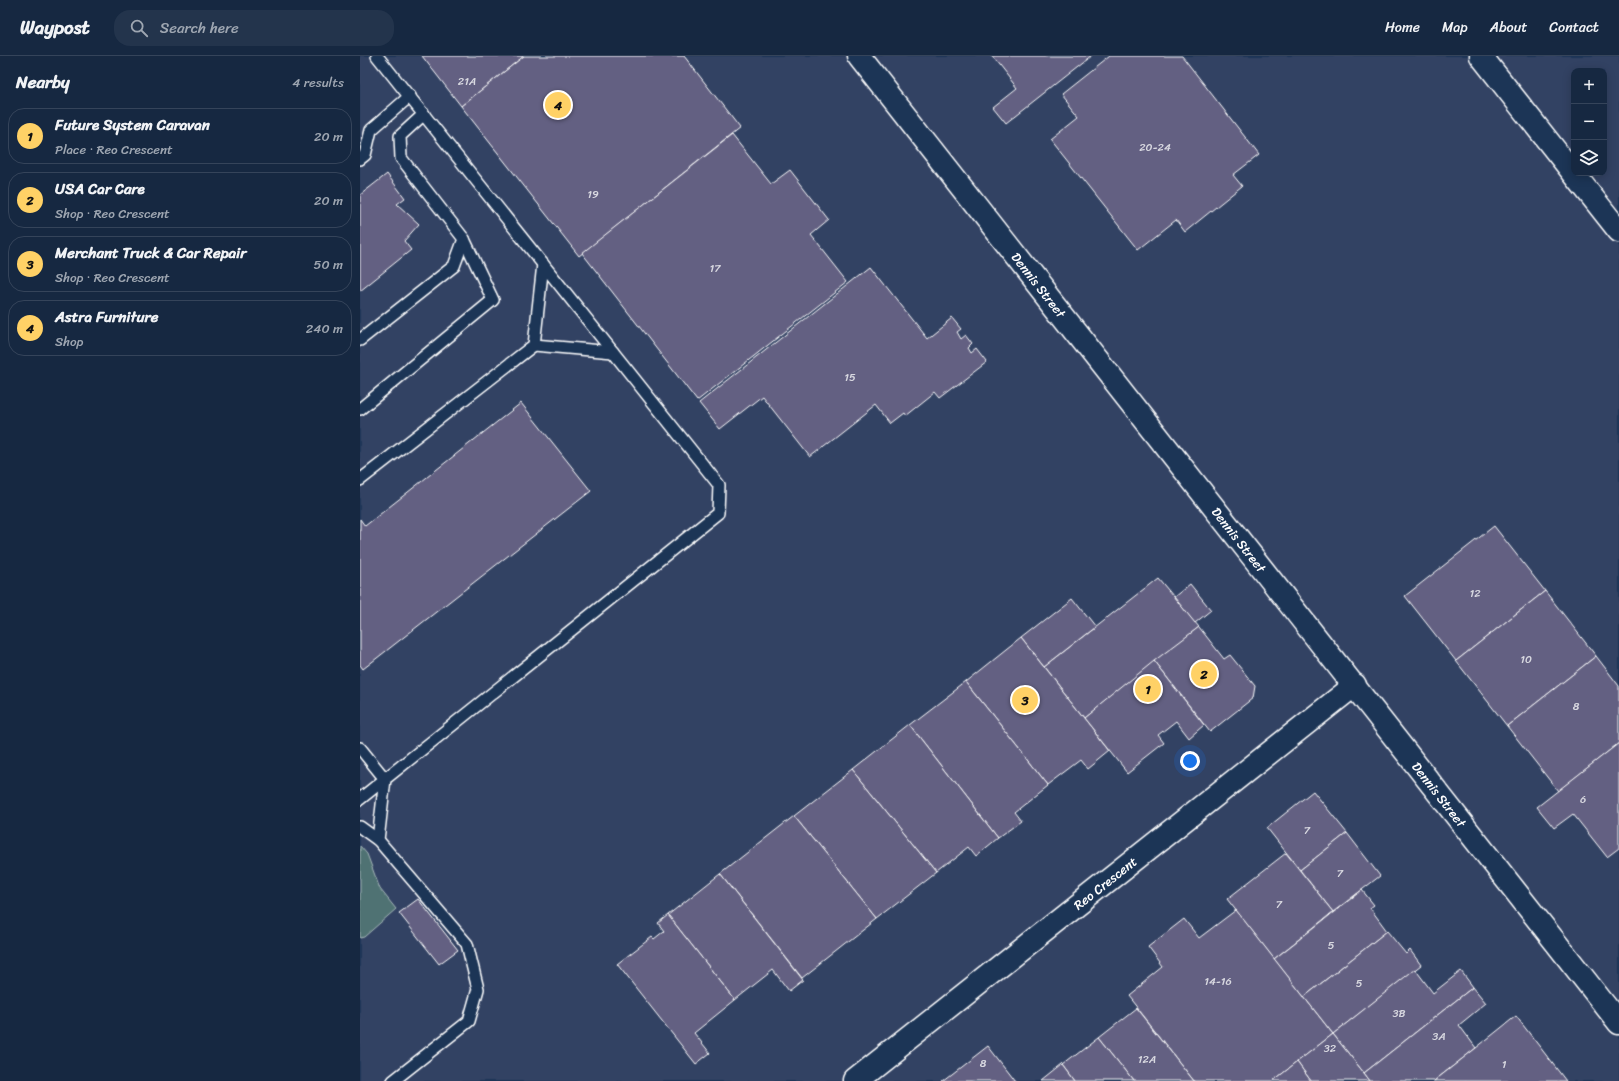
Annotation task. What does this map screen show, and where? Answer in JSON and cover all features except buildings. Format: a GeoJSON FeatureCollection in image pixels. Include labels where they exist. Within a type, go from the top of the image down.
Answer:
{"type":"FeatureCollection","features":[{"type":"Feature","properties":{"kind":"street","name":"Dennis Street"},"geometry":{"type":"LineString","coordinates":[[859,56],[1619,1023]]}},
{"type":"Feature","properties":{"kind":"street"},"geometry":{"type":"LineString","coordinates":[[1481,56],[1619,231]]}},
{"type":"Feature","properties":{"kind":"street","name":"Reo Crescent"},"geometry":{"type":"LineString","coordinates":[[856,1081],[1355,686]]}},
{"type":"Feature","properties":{"kind":"lane"},"geometry":{"type":"LineString","coordinates":[[360,799],[718,513],[719,485],[378,56]]}},
{"type":"Feature","properties":{"kind":"lane"},"geometry":{"type":"LineString","coordinates":[[360,159],[365,155],[371,130],[410,96]]}},
{"type":"Feature","properties":{"kind":"lane"},"geometry":{"type":"LineString","coordinates":[[360,409],[493,300],[464,239],[401,158],[400,136],[424,114]]}},
{"type":"Feature","properties":{"kind":"lane"},"geometry":{"type":"LineString","coordinates":[[360,340],[454,266],[464,239]]}},
{"type":"Feature","properties":{"kind":"lane"},"geometry":{"type":"LineString","coordinates":[[534,345],[543,264]]}},
{"type":"Feature","properties":{"kind":"lane"},"geometry":{"type":"LineString","coordinates":[[360,480],[534,345],[612,352]]}},
{"type":"Feature","properties":{"kind":"lane"},"geometry":{"type":"LineString","coordinates":[[361,752],[385,779],[378,840]]}},
{"type":"Feature","properties":{"kind":"lane"},"geometry":{"type":"LineString","coordinates":[[360,827],[378,840],[467,944],[478,988],[469,1020],[393,1081]]}},
{"type":"Feature","properties":{"kind":"shaded area"},"geometry":{"type":"Polygon","coordinates":[[[360,56],[1619,56],[1619,1081],[360,1081],[360,56]]]}},
{"type":"Feature","properties":{"kind":"green space"},"geometry":{"type":"Polygon","coordinates":[[[360,846],[367,854],[380,889],[396,909],[364,937],[360,938],[360,846]]]}},
{"type":"Feature","properties":{"kind":"place","name":"Astra Furniture"},"geometry":{"type":"Point","coordinates":[558,105]}},
{"type":"Feature","properties":{"kind":"place","name":"USA Car Care"},"geometry":{"type":"Point","coordinates":[1204,674]}},
{"type":"Feature","properties":{"kind":"place","name":"Future System Caravan"},"geometry":{"type":"Point","coordinates":[1148,689]}},
{"type":"Feature","properties":{"kind":"place","name":"Merchant Truck & Car Repair"},"geometry":{"type":"Point","coordinates":[1025,700]}}]}
